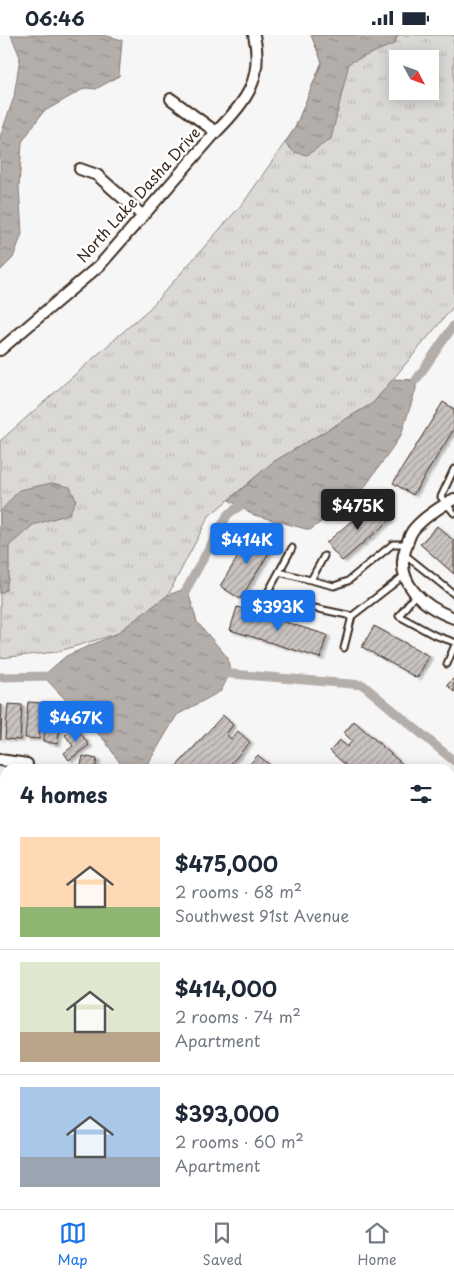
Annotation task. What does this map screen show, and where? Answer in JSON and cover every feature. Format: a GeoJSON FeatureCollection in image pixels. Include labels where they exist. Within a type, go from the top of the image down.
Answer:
{"type":"FeatureCollection","features":[{"type":"Feature","properties":{"kind":"street","name":"North Lake Dasha Drive"},"geometry":{"type":"LineString","coordinates":[[0,350],[100,265],[232,116],[256,78],[257,61],[254,35]]}},
{"type":"Feature","properties":{"kind":"street"},"geometry":{"type":"LineString","coordinates":[[171,99],[216,132]]}},
{"type":"Feature","properties":{"kind":"street"},"geometry":{"type":"LineString","coordinates":[[80,169],[97,175],[143,216]]}},
{"type":"Feature","properties":{"kind":"street"},"geometry":{"type":"LineString","coordinates":[[450,502],[438,508],[412,530],[403,562],[415,595],[437,612],[454,618]]}},
{"type":"Feature","properties":{"kind":"street"},"geometry":{"type":"LineString","coordinates":[[0,760],[26,764]]}},
{"type":"Feature","properties":{"kind":"lane"},"geometry":{"type":"LineString","coordinates":[[454,469],[441,497],[450,502],[454,513]]}},
{"type":"Feature","properties":{"kind":"lane"},"geometry":{"type":"LineString","coordinates":[[279,572],[334,586],[348,581],[393,544],[406,549],[454,594]]}},
{"type":"Feature","properties":{"kind":"lane"},"geometry":{"type":"LineString","coordinates":[[292,548],[266,596],[272,599],[352,616]]}},
{"type":"Feature","properties":{"kind":"lane"},"geometry":{"type":"LineString","coordinates":[[311,580],[324,556]]}},
{"type":"Feature","properties":{"kind":"lane"},"geometry":{"type":"LineString","coordinates":[[344,648],[352,616],[406,574]]}},
{"type":"Feature","properties":{"kind":"lane"},"geometry":{"type":"LineString","coordinates":[[415,595],[399,616],[434,635],[454,642]]}},
{"type":"Feature","properties":{"kind":"lane"},"geometry":{"type":"LineString","coordinates":[[447,664],[454,647]]}},
{"type":"Feature","properties":{"kind":"green space"},"geometry":{"type":"Polygon","coordinates":[[[311,35],[454,35],[454,306],[373,403],[273,462],[209,516],[168,595],[116,634],[56,652],[0,658],[0,441],[150,308],[244,202],[295,128],[322,62],[311,35]]]}},
{"type":"Feature","properties":{"kind":"water"},"geometry":{"type":"Polygon","coordinates":[[[11,35],[104,35],[122,40],[119,76],[96,89],[85,88],[43,112],[22,142],[19,187],[22,234],[13,258],[0,271],[0,137],[14,97],[20,57],[11,35]]]}},
{"type":"Feature","properties":{"kind":"water"},"geometry":{"type":"Polygon","coordinates":[[[311,35],[398,35],[394,44],[349,63],[331,139],[307,155],[294,152],[285,143],[295,128],[322,62],[311,35]]]}},
{"type":"Feature","properties":{"kind":"water"},"geometry":{"type":"Polygon","coordinates":[[[393,379],[416,380],[416,389],[401,435],[360,494],[310,530],[254,515],[229,500],[273,462],[373,403],[393,379]]]}},
{"type":"Feature","properties":{"kind":"water"},"geometry":{"type":"Polygon","coordinates":[[[52,483],[70,487],[76,500],[69,514],[33,525],[9,546],[9,574],[6,590],[0,593],[0,512],[19,490],[52,483]]]}},
{"type":"Feature","properties":{"kind":"water"},"geometry":{"type":"Polygon","coordinates":[[[187,588],[197,622],[228,658],[230,673],[221,691],[177,715],[148,764],[121,764],[105,741],[43,676],[66,656],[116,634],[168,595],[187,588]]]}},
{"type":"Feature","properties":{"kind":"building"},"geometry":{"type":"Polygon","coordinates":[[[443,402],[454,409],[454,429],[413,495],[393,483],[443,402]]]}},
{"type":"Feature","properties":{"kind":"building"},"geometry":{"type":"Polygon","coordinates":[[[374,501],[390,520],[342,561],[326,543],[374,501]]]}},
{"type":"Feature","properties":{"kind":"building"},"geometry":{"type":"Polygon","coordinates":[[[437,526],[454,541],[454,574],[420,544],[437,526]]]}},
{"type":"Feature","properties":{"kind":"building"},"geometry":{"type":"Polygon","coordinates":[[[253,532],[274,545],[240,599],[220,586],[253,532]]]}},
{"type":"Feature","properties":{"kind":"building"},"geometry":{"type":"Polygon","coordinates":[[[237,607],[327,635],[320,658],[230,630],[237,607]]]}},
{"type":"Feature","properties":{"kind":"building"},"geometry":{"type":"Polygon","coordinates":[[[374,626],[429,656],[417,678],[362,647],[374,626]]]}},
{"type":"Feature","properties":{"kind":"building"},"geometry":{"type":"Polygon","coordinates":[[[454,678],[454,692],[447,685],[454,678]]]}},
{"type":"Feature","properties":{"kind":"building"},"geometry":{"type":"Polygon","coordinates":[[[28,702],[42,703],[39,739],[25,738],[28,702]]]}},
{"type":"Feature","properties":{"kind":"building"},"geometry":{"type":"Polygon","coordinates":[[[8,704],[22,705],[20,740],[5,739],[8,704]]]}},
{"type":"Feature","properties":{"kind":"building"},"geometry":{"type":"Polygon","coordinates":[[[0,705],[2,705],[1,739],[0,739],[0,705]]]}},
{"type":"Feature","properties":{"kind":"building"},"geometry":{"type":"Polygon","coordinates":[[[51,707],[64,710],[57,744],[43,741],[51,707]]]}},
{"type":"Feature","properties":{"kind":"building"},"geometry":{"type":"Polygon","coordinates":[[[223,715],[233,725],[226,734],[231,739],[238,731],[250,742],[230,764],[179,764],[223,715]]]}},
{"type":"Feature","properties":{"kind":"building"},"geometry":{"type":"Polygon","coordinates":[[[354,721],[402,764],[344,764],[330,751],[340,740],[347,747],[352,741],[344,733],[354,721]]]}},
{"type":"Feature","properties":{"kind":"building"},"geometry":{"type":"Polygon","coordinates":[[[76,727],[89,745],[69,760],[64,753],[73,746],[65,735],[76,727]]]}},
{"type":"Feature","properties":{"kind":"building"},"geometry":{"type":"Polygon","coordinates":[[[258,755],[268,764],[250,764],[258,755]]]}},
{"type":"Feature","properties":{"kind":"building"},"geometry":{"type":"Polygon","coordinates":[[[83,756],[97,759],[96,764],[81,764],[83,756]]]}},
{"type":"Feature","properties":{"kind":"waterway"},"geometry":{"type":"LineString","coordinates":[[416,380],[454,325]]}},
{"type":"Feature","properties":{"kind":"waterway"},"geometry":{"type":"LineString","coordinates":[[184,598],[187,588],[228,514],[240,506]]}},
{"type":"Feature","properties":{"kind":"waterway"},"geometry":{"type":"LineString","coordinates":[[220,673],[363,685],[454,761]]}},
{"type":"Feature","properties":{"kind":"waterway"},"geometry":{"type":"LineString","coordinates":[[0,677],[55,676]]}}]}
